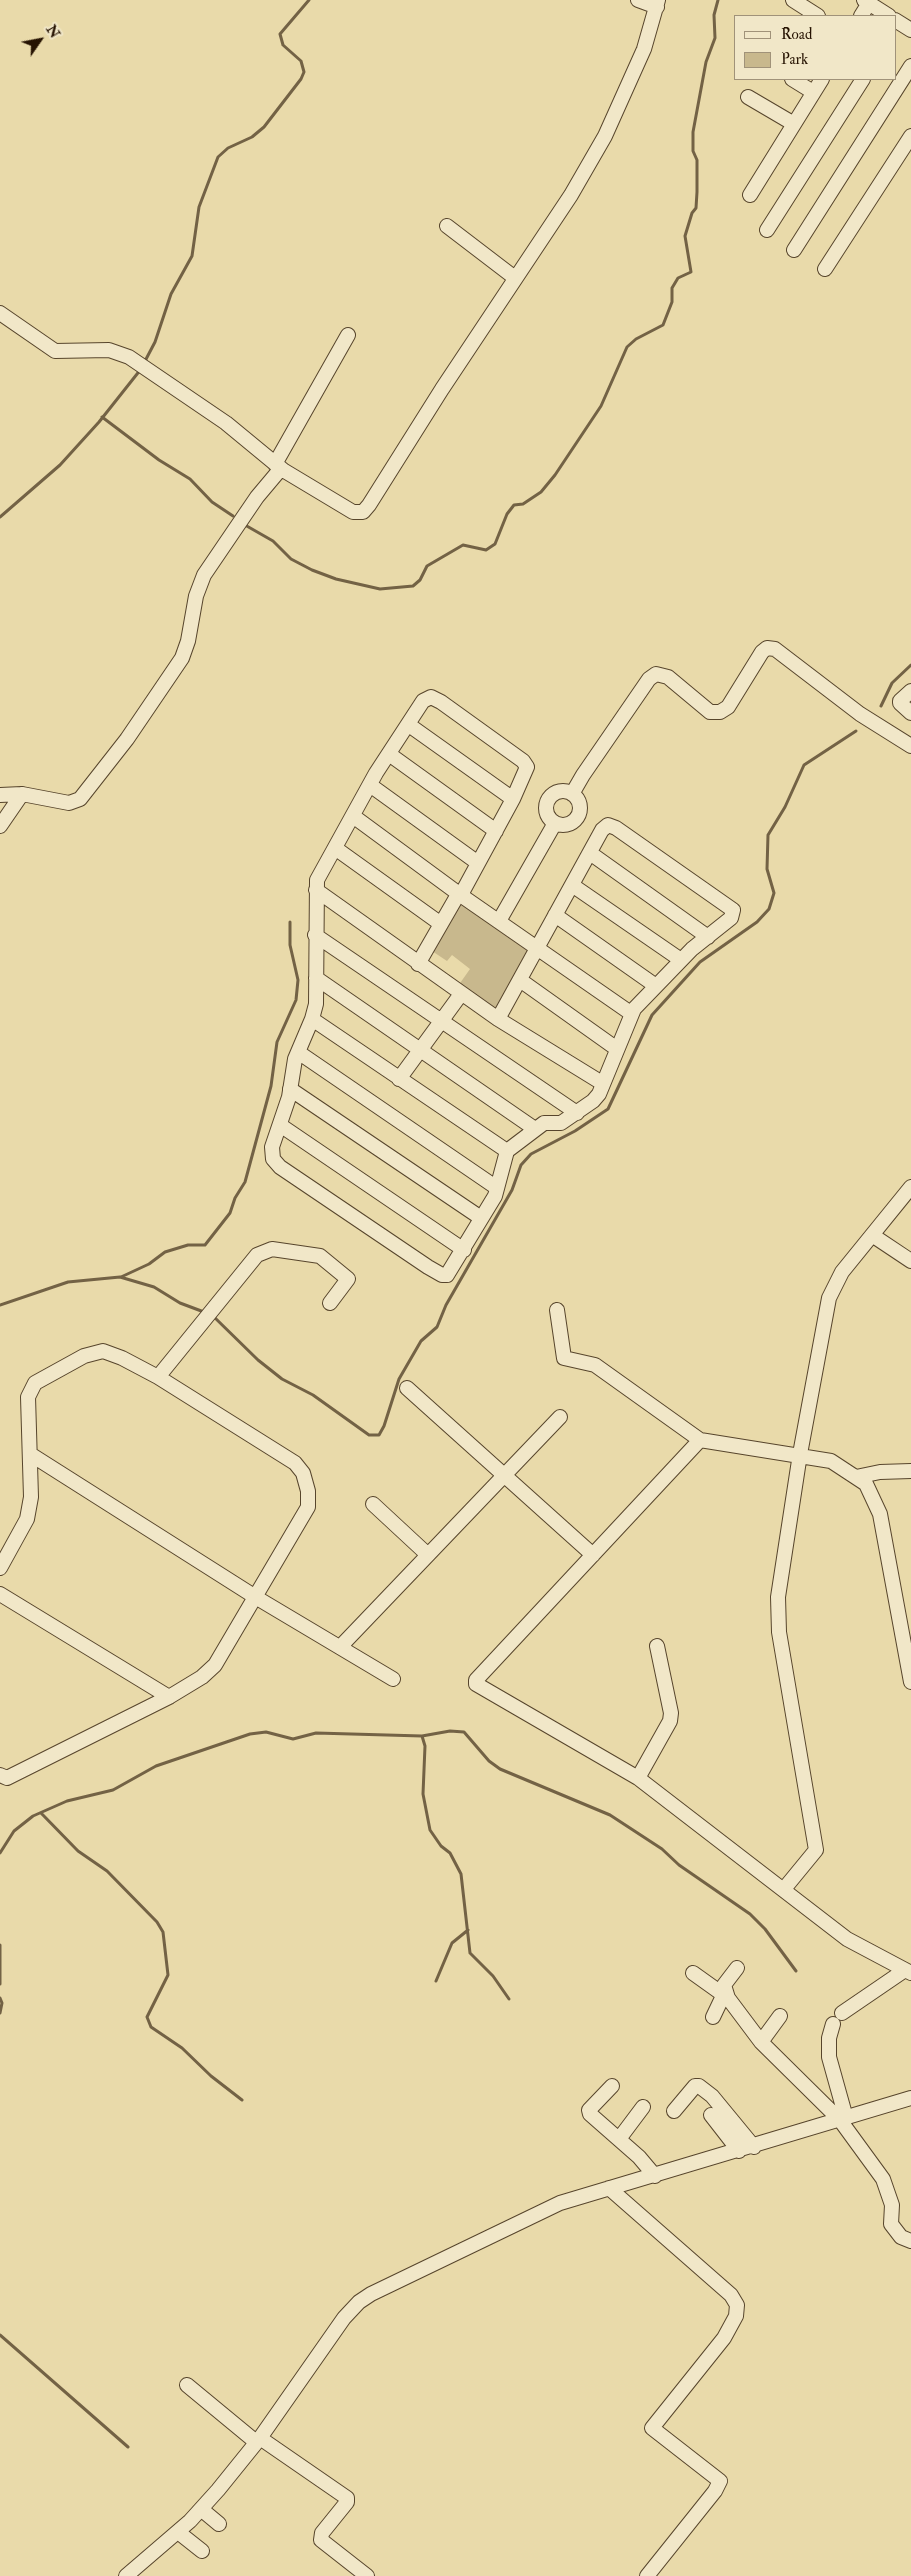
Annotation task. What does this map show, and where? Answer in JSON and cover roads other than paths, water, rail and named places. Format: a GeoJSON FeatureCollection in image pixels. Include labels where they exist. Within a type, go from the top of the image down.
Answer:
{"type":"FeatureCollection","features":[{"type":"Feature","properties":{"kind":"street"},"geometry":{"type":"LineString","coordinates":[[0,313],[55,351],[109,350],[119,352],[226,423],[279,467],[353,512],[363,512],[570,195],[605,136],[644,48],[657,4],[638,0]]}},
{"type":"Feature","properties":{"kind":"street"},"geometry":{"type":"LineString","coordinates":[[793,0],[816,15]]}},
{"type":"Feature","properties":{"kind":"street"},"geometry":{"type":"LineString","coordinates":[[861,15],[866,2],[885,15]]}},
{"type":"Feature","properties":{"kind":"street"},"geometry":{"type":"LineString","coordinates":[[794,250],[911,66]]}},
{"type":"Feature","properties":{"kind":"street"},"geometry":{"type":"LineString","coordinates":[[794,80],[813,92]]}},
{"type":"Feature","properties":{"kind":"street"},"geometry":{"type":"LineString","coordinates":[[750,195],[821,80]]}},
{"type":"Feature","properties":{"kind":"street"},"geometry":{"type":"LineString","coordinates":[[767,230],[862,80]]}},
{"type":"Feature","properties":{"kind":"street"},"geometry":{"type":"LineString","coordinates":[[748,96],[794,124]]}},
{"type":"Feature","properties":{"kind":"street"},"geometry":{"type":"LineString","coordinates":[[825,269],[911,136]]}},
{"type":"Feature","properties":{"kind":"street"},"geometry":{"type":"LineString","coordinates":[[447,226],[516,278]]}},
{"type":"Feature","properties":{"kind":"street"},"geometry":{"type":"LineString","coordinates":[[0,795],[22,794],[69,802],[80,799],[127,739],[182,658],[188,641],[196,596],[204,574],[279,467],[348,334]]}},
{"type":"Feature","properties":{"kind":"street"},"geometry":{"type":"LineString","coordinates":[[572,794],[644,687],[656,674],[668,678],[710,712],[720,712],[728,707],[762,652],[768,648],[775,649],[860,714],[911,746]]}},
{"type":"Feature","properties":{"kind":"street"},"geometry":{"type":"LineString","coordinates":[[911,691],[900,700],[900,703],[911,713]]}},
{"type":"Feature","properties":{"kind":"street"},"geometry":{"type":"LineString","coordinates":[[418,964],[496,831],[513,800],[527,768],[523,761],[441,702],[431,697],[424,701],[389,754],[318,877],[315,935],[316,978],[312,1019],[298,1052],[290,1089],[272,1147],[273,1159],[280,1167],[428,1267],[442,1275],[447,1275],[464,1250],[497,1188],[507,1151],[546,1122],[560,1122],[577,1112],[599,1094],[632,1014],[681,960],[731,918],[733,910],[616,828],[608,825],[602,830],[498,1019]]}},
{"type":"Feature","properties":{"kind":"street"},"geometry":{"type":"LineString","coordinates":[[409,725],[513,800]]}},
{"type":"Feature","properties":{"kind":"street"},"geometry":{"type":"LineString","coordinates":[[389,754],[496,831]]}},
{"type":"Feature","properties":{"kind":"street"},"geometry":{"type":"LineString","coordinates":[[370,785],[478,863]]}},
{"type":"Feature","properties":{"kind":"street"},"geometry":{"type":"LineString","coordinates":[[555,823],[546,810],[548,800],[556,793],[572,794]]}},
{"type":"Feature","properties":{"kind":"street"},"geometry":{"type":"LineString","coordinates":[[0,826],[22,794]]}},
{"type":"Feature","properties":{"kind":"street"},"geometry":{"type":"LineString","coordinates":[[555,823],[568,824],[578,814],[579,806],[572,794]]}},
{"type":"Feature","properties":{"kind":"street"},"geometry":{"type":"LineString","coordinates":[[352,816],[459,894],[632,1014]]}},
{"type":"Feature","properties":{"kind":"street"},"geometry":{"type":"LineString","coordinates":[[500,921],[555,823]]}},
{"type":"Feature","properties":{"kind":"street"},"geometry":{"type":"LineString","coordinates":[[335,848],[441,924]]}},
{"type":"Feature","properties":{"kind":"street"},"geometry":{"type":"LineString","coordinates":[[590,852],[708,937]]}},
{"type":"Feature","properties":{"kind":"street"},"geometry":{"type":"LineString","coordinates":[[572,885],[681,960]]}},
{"type":"Feature","properties":{"kind":"street"},"geometry":{"type":"LineString","coordinates":[[316,890],[498,1019],[602,1083]]}},
{"type":"Feature","properties":{"kind":"street"},"geometry":{"type":"LineString","coordinates":[[555,915],[656,986]]}},
{"type":"Feature","properties":{"kind":"street"},"geometry":{"type":"LineString","coordinates":[[315,935],[440,1022],[577,1112]]}},
{"type":"Feature","properties":{"kind":"street"},"geometry":{"type":"LineString","coordinates":[[316,978],[535,1129]]}},
{"type":"Feature","properties":{"kind":"street"},"geometry":{"type":"LineString","coordinates":[[520,980],[616,1049]]}},
{"type":"Feature","properties":{"kind":"street"},"geometry":{"type":"LineString","coordinates":[[399,1079],[461,994]]}},
{"type":"Feature","properties":{"kind":"street"},"geometry":{"type":"LineString","coordinates":[[312,1019],[507,1151]]}},
{"type":"Feature","properties":{"kind":"street"},"geometry":{"type":"LineString","coordinates":[[298,1052],[497,1188]]}},
{"type":"Feature","properties":{"kind":"street"},"geometry":{"type":"LineString","coordinates":[[290,1089],[481,1218]]}},
{"type":"Feature","properties":{"kind":"street"},"geometry":{"type":"LineString","coordinates":[[280,1125],[464,1250]]}},
{"type":"Feature","properties":{"kind":"street"},"geometry":{"type":"LineString","coordinates":[[784,1889],[816,1850],[779,1632],[778,1597],[800,1454],[830,1298],[842,1272],[911,1187]]}},
{"type":"Feature","properties":{"kind":"street"},"geometry":{"type":"LineString","coordinates":[[872,1235],[911,1261]]}},
{"type":"Feature","properties":{"kind":"street"},"geometry":{"type":"LineString","coordinates":[[158,1377],[257,1255],[272,1249],[320,1256],[348,1278],[330,1303]]}},
{"type":"Feature","properties":{"kind":"street"},"geometry":{"type":"LineString","coordinates":[[557,1310],[564,1358],[595,1365],[700,1440],[800,1454],[831,1461],[866,1484],[880,1514],[911,1682]]}},
{"type":"Feature","properties":{"kind":"street"},"geometry":{"type":"LineString","coordinates":[[0,1568],[27,1519],[31,1497],[28,1396],[36,1383],[84,1356],[104,1351],[158,1377],[295,1462],[303,1473],[308,1491],[308,1507],[215,1665],[169,1698],[7,1778],[0,1776]]}},
{"type":"Feature","properties":{"kind":"street"},"geometry":{"type":"LineString","coordinates":[[407,1388],[593,1555]]}},
{"type":"Feature","properties":{"kind":"street"},"geometry":{"type":"LineString","coordinates":[[340,1647],[560,1416]]}},
{"type":"Feature","properties":{"kind":"street"},"geometry":{"type":"LineString","coordinates":[[700,1440],[476,1680],[476,1684],[638,1778],[847,1939],[908,1971],[842,2013]]}},
{"type":"Feature","properties":{"kind":"street"},"geometry":{"type":"LineString","coordinates":[[30,1454],[256,1598],[393,1679]]}},
{"type":"Feature","properties":{"kind":"street"},"geometry":{"type":"LineString","coordinates":[[856,1477],[880,1472],[911,1471]]}},
{"type":"Feature","properties":{"kind":"street"},"geometry":{"type":"LineString","coordinates":[[373,1504],[428,1555]]}},
{"type":"Feature","properties":{"kind":"street"},"geometry":{"type":"LineString","coordinates":[[0,1594],[169,1698]]}},
{"type":"Feature","properties":{"kind":"street"},"geometry":{"type":"LineString","coordinates":[[638,1778],[670,1721],[671,1713],[657,1646]]}},
{"type":"Feature","properties":{"kind":"street"},"geometry":{"type":"LineString","coordinates":[[713,2017],[725,1997],[724,1985],[737,1968]]}},
{"type":"Feature","properties":{"kind":"street"},"geometry":{"type":"LineString","coordinates":[[693,1973],[725,1997],[761,2042],[843,2119]]}},
{"type":"Feature","properties":{"kind":"street"},"geometry":{"type":"LineString","coordinates":[[761,2042],[780,2016]]}},
{"type":"Feature","properties":{"kind":"street"},"geometry":{"type":"LineString","coordinates":[[833,2024],[829,2038],[829,2057],[843,2119],[860,2151],[883,2179],[892,2205],[891,2224],[901,2238],[911,2240]]}},
{"type":"Feature","properties":{"kind":"street"},"geometry":{"type":"LineString","coordinates":[[612,2086],[589,2110],[596,2120],[639,2157],[654,2176]]}},
{"type":"Feature","properties":{"kind":"street"},"geometry":{"type":"LineString","coordinates":[[674,2110],[695,2086],[699,2086],[712,2096],[754,2147]]}},
{"type":"Feature","properties":{"kind":"street"},"geometry":{"type":"LineString","coordinates":[[126,2576],[178,2532],[201,2509],[258,2440],[323,2347],[359,2302],[560,2204],[609,2188],[754,2147],[911,2098]]}},
{"type":"Feature","properties":{"kind":"street"},"geometry":{"type":"LineString","coordinates":[[618,2139],[643,2107]]}},
{"type":"Feature","properties":{"kind":"street"},"geometry":{"type":"LineString","coordinates":[[711,2115],[739,2151]]}},
{"type":"Feature","properties":{"kind":"street"},"geometry":{"type":"LineString","coordinates":[[609,2188],[731,2295],[737,2305],[736,2316],[724,2338],[652,2428],[720,2481],[715,2491],[647,2576]]}},
{"type":"Feature","properties":{"kind":"street"},"geometry":{"type":"LineString","coordinates":[[187,2385],[258,2440],[347,2498],[347,2502],[320,2536],[321,2540],[367,2576]]}},
{"type":"Feature","properties":{"kind":"street"},"geometry":{"type":"LineString","coordinates":[[201,2509],[219,2524]]}},
{"type":"Feature","properties":{"kind":"street"},"geometry":{"type":"LineString","coordinates":[[178,2532],[202,2551]]}},
{"type":"Feature","properties":{"kind":"waterway"},"geometry":{"type":"LineString","coordinates":[[144,363],[155,342],[171,294],[192,256],[199,207],[218,157],[228,148],[252,137],[264,127],[301,79],[304,72],[301,61],[283,45],[280,34],[309,0]]}},
{"type":"Feature","properties":{"kind":"waterway"},"geometry":{"type":"LineString","coordinates":[[245,525],[273,541],[291,559],[312,570],[336,579],[380,589],[413,586],[420,580],[427,566],[463,545],[486,550],[495,544],[507,514],[514,505],[523,504],[541,492],[555,475],[601,406],[627,347],[636,339],[663,325],[672,302],[672,288],[678,278],[691,272],[685,236],[692,213],[696,208],[697,160],[693,151],[693,132],[706,62],[715,38],[714,15],[718,0]]}},
{"type":"Feature","properties":{"kind":"waterway"},"geometry":{"type":"LineString","coordinates":[[0,517],[60,465],[99,422],[141,369]]}},
{"type":"Feature","properties":{"kind":"waterway"},"geometry":{"type":"LineString","coordinates":[[102,417],[159,460],[190,479],[212,502],[233,516]]}},
{"type":"Feature","properties":{"kind":"waterway"},"geometry":{"type":"LineString","coordinates":[[881,706],[892,683],[911,665]]}},
{"type":"Feature","properties":{"kind":"waterway"},"geometry":{"type":"LineString","coordinates":[[212,1315],[258,1360],[282,1379],[313,1395],[369,1435],[379,1435],[384,1426],[399,1379],[421,1341],[437,1327],[446,1305],[512,1190],[521,1165],[531,1154],[575,1131],[608,1109],[652,1015],[700,962],[757,922],[769,909],[774,893],[767,869],[768,835],[785,807],[804,765],[856,731]]}},
{"type":"Feature","properties":{"kind":"waterway"},"geometry":{"type":"LineString","coordinates":[[121,1277],[149,1264],[165,1252],[188,1245],[205,1245],[230,1213],[235,1198],[245,1182],[271,1086],[277,1042],[296,1000],[298,980],[290,945],[290,922]]}},
{"type":"Feature","properties":{"kind":"waterway"},"geometry":{"type":"LineString","coordinates":[[0,1305],[68,1282],[120,1277],[154,1287],[180,1303],[204,1312]]}},
{"type":"Feature","properties":{"kind":"waterway"},"geometry":{"type":"LineString","coordinates":[[0,1853],[14,1831],[33,1816],[67,1801],[113,1790],[156,1766],[250,1734],[266,1732],[293,1739],[316,1733],[422,1736],[450,1731],[464,1732],[489,1761],[500,1769],[610,1815],[662,1849],[679,1865],[750,1914],[765,1929],[796,1971]]}},
{"type":"Feature","properties":{"kind":"waterway"},"geometry":{"type":"LineString","coordinates":[[422,1736],[425,1746],[423,1794],[430,1830],[441,1846],[450,1853],[461,1874],[470,1953],[493,1976],[509,1999]]}},
{"type":"Feature","properties":{"kind":"waterway"},"geometry":{"type":"LineString","coordinates":[[41,1813],[78,1851],[107,1871],[157,1922],[163,1932],[168,1975],[147,2017],[151,2027],[182,2048],[211,2076],[242,2100]]}},
{"type":"Feature","properties":{"kind":"waterway"},"geometry":{"type":"LineString","coordinates":[[436,1981],[452,1943],[468,1930]]}},
{"type":"Feature","properties":{"kind":"waterway"},"geometry":{"type":"LineString","coordinates":[[0,1945],[0,1984]]}},
{"type":"Feature","properties":{"kind":"waterway"},"geometry":{"type":"LineString","coordinates":[[0,1998],[2,2003],[0,2013]]}},
{"type":"Feature","properties":{"kind":"waterway"},"geometry":{"type":"LineString","coordinates":[[0,2335],[128,2447]]}}]}
